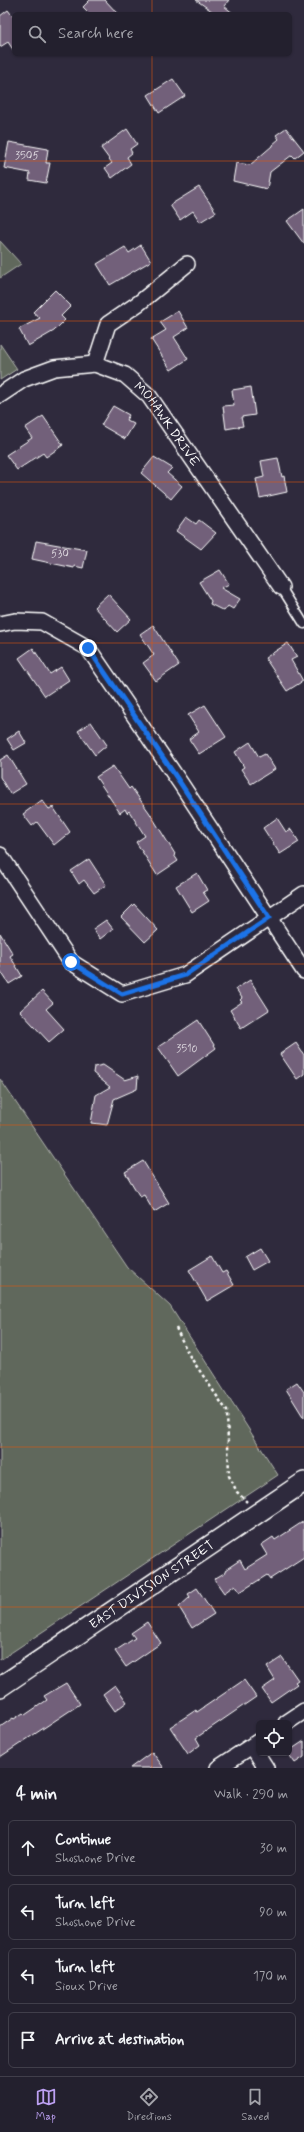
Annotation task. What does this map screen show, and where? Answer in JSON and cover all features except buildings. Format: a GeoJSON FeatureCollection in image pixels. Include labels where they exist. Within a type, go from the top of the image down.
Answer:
{"type":"FeatureCollection","features":[{"type":"Feature","properties":{"kind":"street"},"geometry":{"type":"LineString","coordinates":[[95,364],[108,324],[139,303],[187,264]]}},
{"type":"Feature","properties":{"kind":"street","name":"MOHAWK DRIVE"},"geometry":{"type":"LineString","coordinates":[[0,395],[24,379],[54,368],[95,364],[125,375],[149,396],[282,587]]}},
{"type":"Feature","properties":{"kind":"street"},"geometry":{"type":"LineString","coordinates":[[0,624],[15,621],[42,622],[88,648],[181,784],[304,971]]}},
{"type":"Feature","properties":{"kind":"street"},"geometry":{"type":"LineString","coordinates":[[0,855],[71,962],[122,994],[185,975],[304,894]]}},
{"type":"Feature","properties":{"kind":"street","name":"EAST DIVISION STREET"},"geometry":{"type":"LineString","coordinates":[[0,1687],[304,1482]]}},
{"type":"Feature","properties":{"kind":"street"},"geometry":{"type":"LineString","coordinates":[[290,1720],[304,1711]]}},
{"type":"Feature","properties":{"kind":"street"},"geometry":{"type":"LineString","coordinates":[[218,1768],[255,1743],[266,1768]]}},
{"type":"Feature","properties":{"kind":"lane"},"geometry":{"type":"LineString","coordinates":[[282,587],[304,624]]}},
{"type":"Feature","properties":{"kind":"path"},"geometry":{"type":"LineString","coordinates":[[176,1328],[189,1355],[227,1411],[229,1476],[237,1492],[247,1502]]}},
{"type":"Feature","properties":{"kind":"green space"},"geometry":{"type":"Polygon","coordinates":[[[0,241],[21,264],[0,278],[0,241]]]}},
{"type":"Feature","properties":{"kind":"green space"},"geometry":{"type":"Polygon","coordinates":[[[0,344],[17,369],[0,380],[0,344]]]}},
{"type":"Feature","properties":{"kind":"green space"},"geometry":{"type":"Polygon","coordinates":[[[0,1079],[127,1267],[170,1306],[278,1475],[0,1660],[0,1079]]]}},
{"type":"Feature","properties":{"kind":"route"},"geometry":{"type":"LineString","coordinates":[[71,962],[122,994],[185,975],[269,918],[181,784],[88,648]]}}]}
